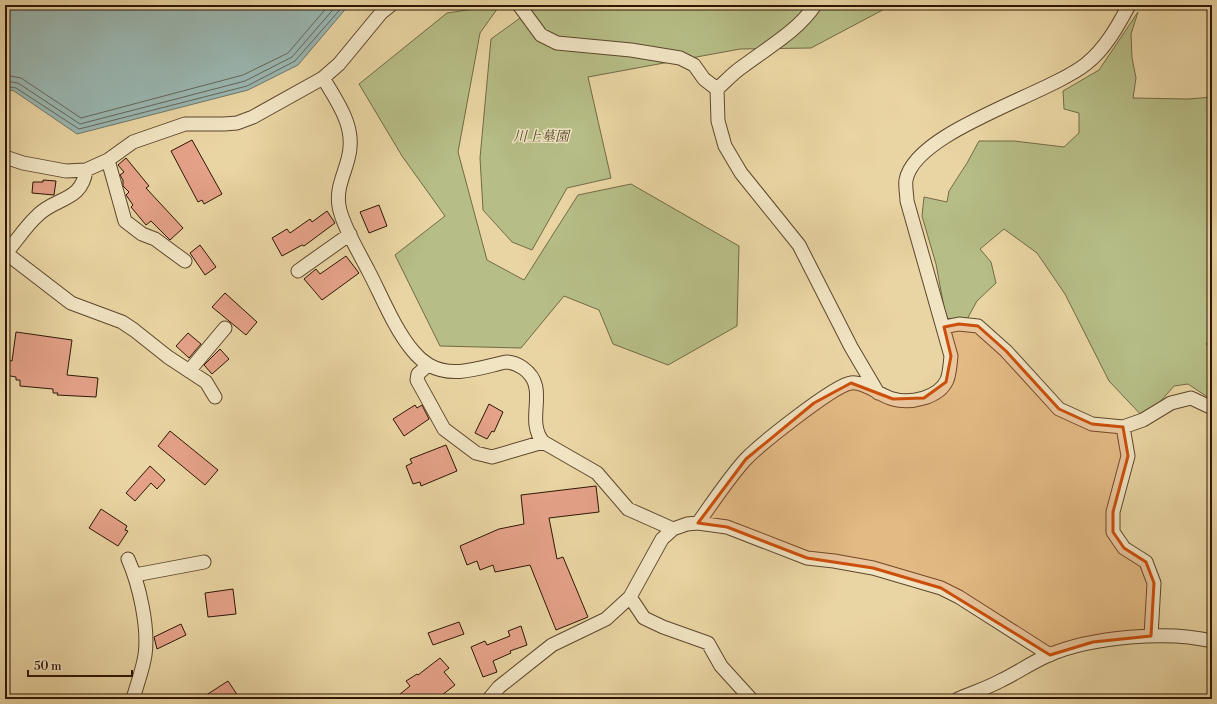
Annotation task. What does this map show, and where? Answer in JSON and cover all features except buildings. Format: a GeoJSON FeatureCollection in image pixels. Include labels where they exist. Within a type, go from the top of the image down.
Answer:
{"type":"FeatureCollection","features":[{"type":"Feature","properties":{"kind":"street"},"geometry":{"type":"LineString","coordinates":[[5,157],[24,163],[66,171],[86,170],[108,160],[133,142],[185,124],[237,123],[254,117],[323,78],[339,64],[381,12],[391,5]]}},
{"type":"Feature","properties":{"kind":"street"},"geometry":{"type":"LineString","coordinates":[[520,5],[541,35],[557,43],[631,50],[680,58],[694,65],[704,79],[717,89]]}},
{"type":"Feature","properties":{"kind":"street"},"geometry":{"type":"LineString","coordinates":[[717,89],[741,68],[789,32],[810,12],[815,5]]}},
{"type":"Feature","properties":{"kind":"street"},"geometry":{"type":"LineString","coordinates":[[698,523],[746,459],[814,403],[850,383],[861,385],[893,399],[911,400],[924,398],[938,391],[946,382],[950,370],[951,356],[907,201],[906,180],[912,168],[931,146],[956,129],[1050,86],[1086,64],[1101,49],[1129,5]]}},
{"type":"Feature","properties":{"kind":"street"},"geometry":{"type":"LineString","coordinates":[[323,78],[343,112],[350,130],[348,159],[338,192],[339,207],[350,234],[401,333],[413,351],[428,365],[440,370],[455,372],[506,362],[514,362],[526,371],[534,380],[537,390],[535,424],[537,435],[543,442],[597,473],[628,509],[673,529]]}},
{"type":"Feature","properties":{"kind":"street"},"geometry":{"type":"LineString","coordinates":[[717,89],[718,121],[725,146],[741,173],[799,245],[851,347],[878,393]]}},
{"type":"Feature","properties":{"kind":"street"},"geometry":{"type":"LineString","coordinates":[[108,160],[125,221],[142,234],[155,239],[185,262]]}},
{"type":"Feature","properties":{"kind":"street"},"geometry":{"type":"LineString","coordinates":[[86,170],[85,179],[80,188],[70,197],[49,206],[37,215],[6,254],[71,303],[122,322],[206,382],[215,397]]}},
{"type":"Feature","properties":{"kind":"street"},"geometry":{"type":"LineString","coordinates":[[298,271],[350,234]]}},
{"type":"Feature","properties":{"kind":"street"},"geometry":{"type":"LineString","coordinates":[[944,327],[959,324],[978,326],[1006,351],[1059,409],[1092,424],[1123,427],[1143,420],[1171,402],[1191,398],[1212,408]]}},
{"type":"Feature","properties":{"kind":"street"},"geometry":{"type":"LineString","coordinates":[[189,371],[225,328]]}},
{"type":"Feature","properties":{"kind":"street"},"geometry":{"type":"LineString","coordinates":[[428,365],[418,374],[417,380],[444,429],[476,453],[492,457],[543,442]]}},
{"type":"Feature","properties":{"kind":"street"},"geometry":{"type":"LineString","coordinates":[[1123,427],[1128,456],[1113,512],[1113,532],[1124,548],[1146,562],[1154,582],[1151,636]]}},
{"type":"Feature","properties":{"kind":"street"},"geometry":{"type":"LineString","coordinates":[[489,699],[499,687],[552,645],[606,619],[630,597],[662,539],[673,529],[687,524],[698,523],[727,527],[807,558],[834,560],[873,568],[941,588],[959,597],[1050,655]]}},
{"type":"Feature","properties":{"kind":"street"},"geometry":{"type":"LineString","coordinates":[[128,559],[135,575],[146,641],[145,655],[133,699]]}},
{"type":"Feature","properties":{"kind":"street"},"geometry":{"type":"LineString","coordinates":[[135,575],[204,562]]}},
{"type":"Feature","properties":{"kind":"street"},"geometry":{"type":"LineString","coordinates":[[630,597],[644,618],[663,627],[708,643],[721,666],[751,699]]}},
{"type":"Feature","properties":{"kind":"street"},"geometry":{"type":"LineString","coordinates":[[958,699],[1000,681],[1050,655],[1093,642],[1151,636],[1180,636],[1212,641]]}},
{"type":"Feature","properties":{"kind":"highlighted area"},"geometry":{"type":"Polygon","coordinates":[[[959,324],[978,326],[1006,351],[1059,409],[1092,424],[1123,427],[1128,456],[1113,512],[1113,532],[1124,548],[1146,562],[1154,583],[1151,636],[1093,642],[1050,655],[941,588],[873,568],[807,558],[727,527],[698,523],[746,459],[814,403],[851,383],[893,399],[924,398],[946,382],[950,370],[951,356],[944,327],[959,324]]]}},
{"type":"Feature","properties":{"kind":"green space"},"geometry":{"type":"Polygon","coordinates":[[[500,5],[480,33],[458,152],[487,260],[524,280],[578,195],[631,184],[739,246],[737,326],[668,365],[613,344],[599,310],[564,296],[521,348],[440,346],[395,255],[445,216],[402,156],[359,84],[447,13],[500,5]]]}},
{"type":"Feature","properties":{"kind":"green space","name":"川上墓園"},"geometry":{"type":"Polygon","coordinates":[[[521,5],[892,5],[811,48],[740,49],[588,77],[611,178],[567,188],[532,250],[512,242],[483,210],[480,158],[491,39],[527,13],[521,5]]]}},
{"type":"Feature","properties":{"kind":"green space"},"geometry":{"type":"Polygon","coordinates":[[[1138,12],[1131,34],[1132,58],[1136,78],[1133,98],[1188,99],[1212,97],[1212,336],[1206,344],[1212,351],[1212,400],[1188,384],[1174,386],[1145,419],[1109,381],[1065,294],[1037,253],[1004,229],[980,249],[991,262],[996,283],[977,301],[966,321],[946,318],[936,264],[922,216],[924,197],[947,202],[949,191],[979,141],[1014,141],[1064,147],[1079,133],[1079,113],[1064,109],[1063,91],[1099,70],[1138,12]]]}},
{"type":"Feature","properties":{"kind":"water"},"geometry":{"type":"Polygon","coordinates":[[[5,5],[349,5],[298,65],[248,90],[77,134],[14,91],[5,89],[5,5]]]}}]}
